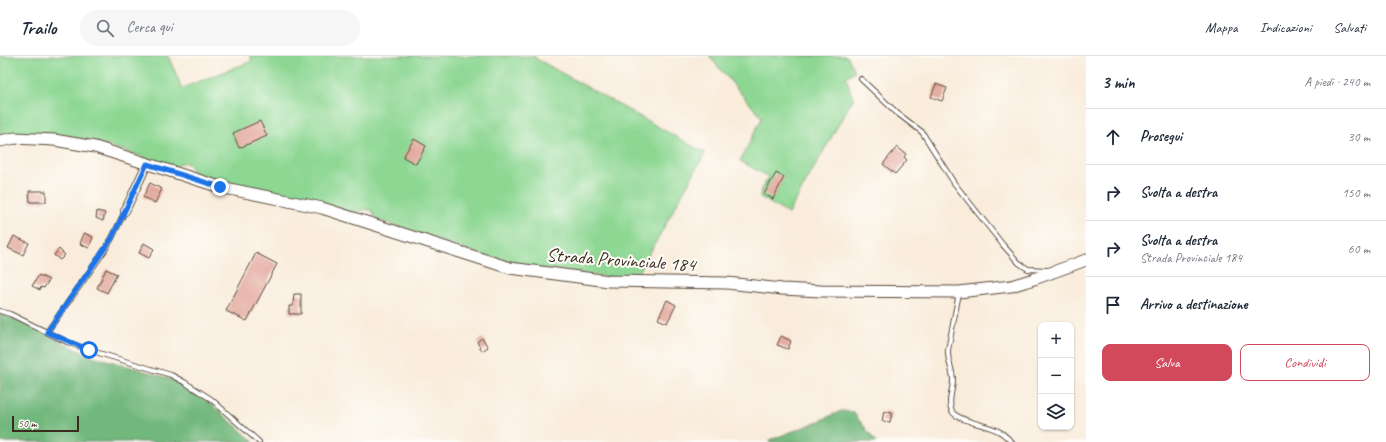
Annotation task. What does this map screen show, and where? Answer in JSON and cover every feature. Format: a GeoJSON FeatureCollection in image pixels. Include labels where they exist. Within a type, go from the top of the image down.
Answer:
{"type":"FeatureCollection","features":[{"type":"Feature","properties":{"kind":"street","name":"Strada Provinciale 184"},"geometry":{"type":"LineString","coordinates":[[0,141],[15,138],[75,142],[220,187],[322,208],[498,264],[527,271],[609,281],[727,283],[782,289],[821,291],[959,292],[1011,286],[1086,260]]}},
{"type":"Feature","properties":{"kind":"street"},"geometry":{"type":"LineString","coordinates":[[125,211],[147,164]]}},
{"type":"Feature","properties":{"kind":"lane"},"geometry":{"type":"LineString","coordinates":[[861,79],[897,113],[922,132],[954,183],[1019,263],[1028,269],[1057,271]]}},
{"type":"Feature","properties":{"kind":"lane"},"geometry":{"type":"LineString","coordinates":[[47,332],[105,250],[125,211]]}},
{"type":"Feature","properties":{"kind":"lane"},"geometry":{"type":"LineString","coordinates":[[959,292],[948,350],[953,380],[950,400],[952,412],[964,420],[1000,432],[1012,442]]}},
{"type":"Feature","properties":{"kind":"lane"},"geometry":{"type":"LineString","coordinates":[[0,311],[10,314],[89,350],[171,375],[211,400],[259,442]]}},
{"type":"Feature","properties":{"kind":"green space"},"geometry":{"type":"Polygon","coordinates":[[[0,56],[168,56],[182,88],[252,61],[250,56],[535,56],[535,58],[705,153],[636,278],[616,278],[530,267],[493,259],[375,219],[373,211],[365,209],[356,213],[195,174],[188,164],[183,162],[174,168],[110,146],[68,137],[24,135],[0,138],[0,56]]]}},
{"type":"Feature","properties":{"kind":"green space"},"geometry":{"type":"Polygon","coordinates":[[[709,56],[847,56],[855,71],[846,77],[853,99],[788,214],[760,197],[761,189],[769,177],[740,161],[762,118],[709,56]]]}},
{"type":"Feature","properties":{"kind":"green space"},"geometry":{"type":"Polygon","coordinates":[[[0,314],[19,321],[86,354],[172,379],[190,389],[217,409],[254,442],[0,442],[0,314]]]}},
{"type":"Feature","properties":{"kind":"green space"},"geometry":{"type":"Polygon","coordinates":[[[841,411],[853,412],[876,442],[770,442],[770,440],[841,411]]]}},
{"type":"Feature","properties":{"kind":"building"},"geometry":{"type":"Polygon","coordinates":[[[936,84],[947,88],[942,101],[931,97],[936,84]]]}},
{"type":"Feature","properties":{"kind":"building"},"geometry":{"type":"Polygon","coordinates":[[[260,121],[267,136],[239,148],[233,133],[260,121]]]}},
{"type":"Feature","properties":{"kind":"building"},"geometry":{"type":"Polygon","coordinates":[[[414,139],[426,146],[416,164],[403,157],[414,139]]]}},
{"type":"Feature","properties":{"kind":"building"},"geometry":{"type":"Polygon","coordinates":[[[897,147],[906,154],[904,157],[907,160],[895,174],[883,164],[897,147]]]}},
{"type":"Feature","properties":{"kind":"building"},"geometry":{"type":"Polygon","coordinates":[[[776,173],[784,177],[773,199],[764,194],[776,173]]]}},
{"type":"Feature","properties":{"kind":"building"},"geometry":{"type":"Polygon","coordinates":[[[150,183],[162,189],[155,203],[143,197],[150,183]]]}},
{"type":"Feature","properties":{"kind":"building"},"geometry":{"type":"Polygon","coordinates":[[[29,191],[46,191],[46,202],[30,202],[29,191]]]}},
{"type":"Feature","properties":{"kind":"building"},"geometry":{"type":"Polygon","coordinates":[[[97,211],[105,213],[103,221],[96,218],[97,211]]]}},
{"type":"Feature","properties":{"kind":"building"},"geometry":{"type":"Polygon","coordinates":[[[84,233],[93,237],[89,248],[80,244],[84,233]]]}},
{"type":"Feature","properties":{"kind":"building"},"geometry":{"type":"Polygon","coordinates":[[[14,236],[29,243],[23,255],[8,248],[14,236]]]}},
{"type":"Feature","properties":{"kind":"building"},"geometry":{"type":"Polygon","coordinates":[[[144,243],[154,249],[149,258],[139,253],[144,243]]]}},
{"type":"Feature","properties":{"kind":"building"},"geometry":{"type":"Polygon","coordinates":[[[59,249],[65,255],[60,260],[54,255],[59,249]]]}},
{"type":"Feature","properties":{"kind":"building"},"geometry":{"type":"Polygon","coordinates":[[[256,253],[277,264],[247,321],[226,311],[256,253]]]}},
{"type":"Feature","properties":{"kind":"building"},"geometry":{"type":"Polygon","coordinates":[[[106,269],[117,274],[107,293],[97,288],[106,269]]]}},
{"type":"Feature","properties":{"kind":"building"},"geometry":{"type":"Polygon","coordinates":[[[39,275],[49,280],[44,288],[41,287],[40,290],[32,286],[39,275]]]}},
{"type":"Feature","properties":{"kind":"building"},"geometry":{"type":"Polygon","coordinates":[[[294,294],[301,294],[301,314],[289,314],[289,306],[293,306],[294,294]]]}},
{"type":"Feature","properties":{"kind":"building"},"geometry":{"type":"Polygon","coordinates":[[[667,300],[676,305],[667,323],[658,319],[667,300]]]}},
{"type":"Feature","properties":{"kind":"building"},"geometry":{"type":"Polygon","coordinates":[[[781,336],[791,341],[788,349],[777,345],[781,336]]]}},
{"type":"Feature","properties":{"kind":"building"},"geometry":{"type":"Polygon","coordinates":[[[482,338],[488,347],[482,351],[477,342],[482,338]]]}},
{"type":"Feature","properties":{"kind":"building"},"geometry":{"type":"Polygon","coordinates":[[[884,411],[892,413],[890,422],[882,421],[884,411]]]}},
{"type":"Feature","properties":{"kind":"route"},"geometry":{"type":"LineString","coordinates":[[89,350],[67,342],[47,332],[105,250],[147,164],[220,187]]}}]}
